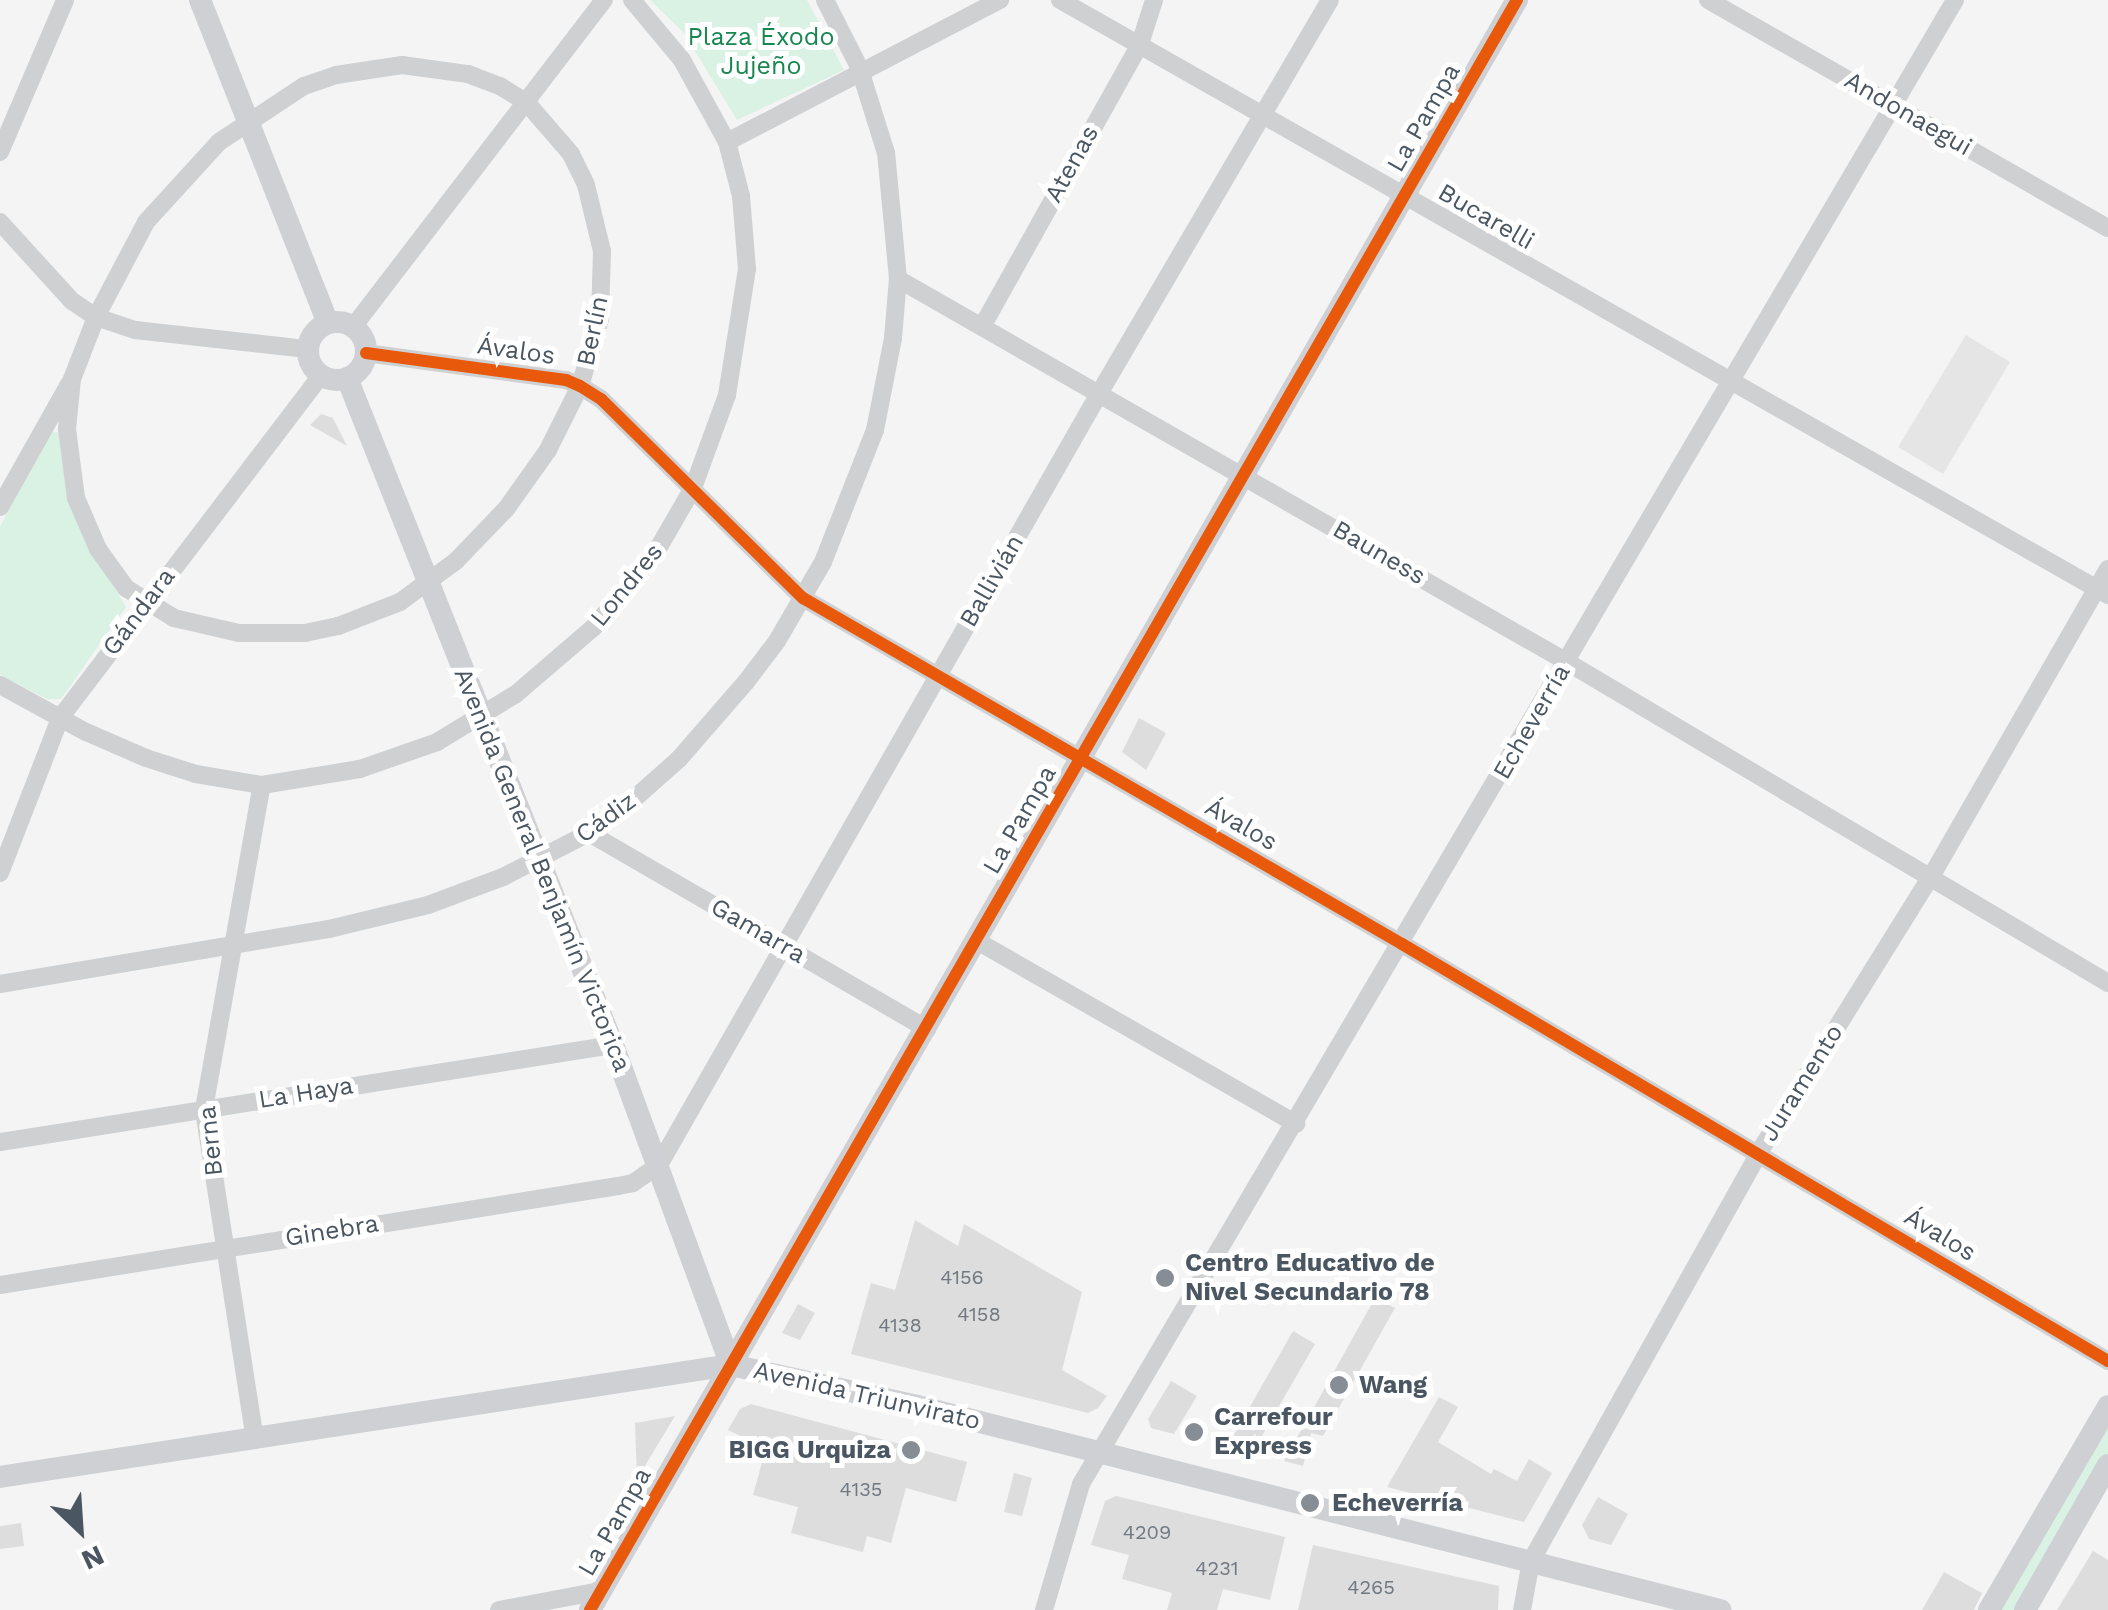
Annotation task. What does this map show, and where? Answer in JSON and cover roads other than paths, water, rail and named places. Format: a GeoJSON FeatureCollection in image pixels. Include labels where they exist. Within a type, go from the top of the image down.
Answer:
{"type":"FeatureCollection","features":[{"type":"Feature","properties":{"kind":"street"},"geometry":{"type":"LineString","coordinates":[[0,152],[65,0]]}},
{"type":"Feature","properties":{"kind":"street"},"geometry":{"type":"LineString","coordinates":[[200,0],[328,323]]}},
{"type":"Feature","properties":{"kind":"street"},"geometry":{"type":"LineString","coordinates":[[353,326],[604,0]]}},
{"type":"Feature","properties":{"kind":"street","name":"Londres"},"geometry":{"type":"LineString","coordinates":[[60,718],[170,767],[262,785],[360,770],[424,747],[481,718],[569,652],[656,552],[693,488],[727,395],[744,306],[746,236],[727,142],[682,60],[632,0]]}},
{"type":"Feature","properties":{"kind":"street"},"geometry":{"type":"LineString","coordinates":[[825,0],[861,74],[886,153],[898,279]]}},
{"type":"Feature","properties":{"kind":"street"},"geometry":{"type":"LineString","coordinates":[[727,142],[1000,0]]}},
{"type":"Feature","properties":{"kind":"street","name":"Bucarelli"},"geometry":{"type":"LineString","coordinates":[[1060,0],[2102,592]]}},
{"type":"Feature","properties":{"kind":"street","name":"Atenas"},"geometry":{"type":"LineString","coordinates":[[983,326],[1140,44],[1154,0]]}},
{"type":"Feature","properties":{"kind":"street","name":"Ballivián"},"geometry":{"type":"LineString","coordinates":[[659,1165],[1100,392],[1330,0]]}},
{"type":"Feature","properties":{"kind":"street","name":"La Pampa"},"geometry":{"type":"LineString","coordinates":[[595,1600],[1517,0]]}},
{"type":"Feature","properties":{"kind":"street","name":"Andonaegui"},"geometry":{"type":"LineString","coordinates":[[1708,0],[2108,228]]}},
{"type":"Feature","properties":{"kind":"street","name":"Echeverría"},"geometry":{"type":"LineString","coordinates":[[1044,1610],[1082,1484],[1954,0]]}},
{"type":"Feature","properties":{"kind":"street","name":"Berlín"},"geometry":{"type":"LineString","coordinates":[[402,66],[468,74],[500,86],[527,103],[571,154],[596,218],[604,285],[600,319],[580,386],[548,450],[517,495],[482,536],[428,584],[354,621],[272,635],[206,628],[145,603],[104,559],[76,498],[67,430],[72,379],[96,317],[127,252],[157,208],[193,166],[248,120],[304,86],[336,75],[402,66]]}},
{"type":"Feature","properties":{"kind":"street"},"geometry":{"type":"LineString","coordinates":[[0,222],[72,300],[96,317],[134,330],[308,349]]}},
{"type":"Feature","properties":{"kind":"street","name":"Bauness"},"geometry":{"type":"LineString","coordinates":[[898,279],[1567,662],[1932,875],[2108,983]]}},
{"type":"Feature","properties":{"kind":"street","name":"Cádiz"},"geometry":{"type":"LineString","coordinates":[[0,984],[230,945],[428,905],[538,862],[589,833],[679,759],[746,682],[803,598],[823,562],[874,430],[893,338],[898,279]]}},
{"type":"Feature","properties":{"kind":"street"},"geometry":{"type":"LineString","coordinates":[[328,323],[353,326],[363,338],[366,353],[360,368],[347,378],[320,375],[310,364],[308,349],[314,333],[328,323]]}},
{"type":"Feature","properties":{"kind":"street","name":"Ávalos"},"geometry":{"type":"LineString","coordinates":[[366,353],[566,380],[580,386],[601,399],[803,598],[1402,944],[2108,1361]]}},
{"type":"Feature","properties":{"kind":"street","name":"Gándara"},"geometry":{"type":"LineString","coordinates":[[0,873],[60,718],[320,375]]}},
{"type":"Feature","properties":{"kind":"street","name":"Avenida General Benjamín Victorica"},"geometry":{"type":"LineString","coordinates":[[347,378],[613,1045],[731,1365]]}},
{"type":"Feature","properties":{"kind":"street"},"geometry":{"type":"LineString","coordinates":[[0,506],[72,379]]}},
{"type":"Feature","properties":{"kind":"street","name":"Juramento"},"geometry":{"type":"LineString","coordinates":[[1522,1610],[1531,1561],[1758,1154],[2102,592],[2108,569]]}},
{"type":"Feature","properties":{"kind":"street"},"geometry":{"type":"LineString","coordinates":[[0,685],[60,718]]}},
{"type":"Feature","properties":{"kind":"street","name":"Berna"},"geometry":{"type":"LineString","coordinates":[[255,1440],[204,1109],[230,945],[262,785]]}},
{"type":"Feature","properties":{"kind":"street","name":"Gamarra"},"geometry":{"type":"LineString","coordinates":[[589,833],[926,1029]]}},
{"type":"Feature","properties":{"kind":"street"},"geometry":{"type":"LineString","coordinates":[[978,940],[1296,1124]]}},
{"type":"Feature","properties":{"kind":"street","name":"La Haya"},"geometry":{"type":"LineString","coordinates":[[0,1142],[613,1045]]}},
{"type":"Feature","properties":{"kind":"street","name":"Ginebra"},"geometry":{"type":"LineString","coordinates":[[0,1285],[618,1186],[634,1183],[659,1165]]}},
{"type":"Feature","properties":{"kind":"street","name":"Avenida Triunvirato"},"geometry":{"type":"LineString","coordinates":[[0,1477],[731,1365],[1101,1452],[1720,1610]]}},
{"type":"Feature","properties":{"kind":"street"},"geometry":{"type":"LineString","coordinates":[[1989,1610],[2108,1406]]}},
{"type":"Feature","properties":{"kind":"street"},"geometry":{"type":"LineString","coordinates":[[2025,1610],[2108,1465]]}},
{"type":"Feature","properties":{"kind":"street"},"geometry":{"type":"LineString","coordinates":[[499,1610],[595,1600]]}},
{"type":"Feature","properties":{"kind":"place","name":"Centro Educativo de Nivel Secundario 78"},"geometry":{"type":"Point","coordinates":[1165,1278]}},
{"type":"Feature","properties":{"kind":"place","name":"Wang"},"geometry":{"type":"Point","coordinates":[1339,1385]}},
{"type":"Feature","properties":{"kind":"place","name":"Carrefour Express"},"geometry":{"type":"Point","coordinates":[1194,1432]}},
{"type":"Feature","properties":{"kind":"place","name":"BIGG Urquiza"},"geometry":{"type":"Point","coordinates":[911,1450]}},
{"type":"Feature","properties":{"kind":"place","name":"Echeverría"},"geometry":{"type":"Point","coordinates":[1310,1503]}},
{"type":"Feature","properties":{"kind":"park label","name":"Plaza Éxodo Jujeño"},"geometry":{"type":"Point","coordinates":[761,52]}}]}
